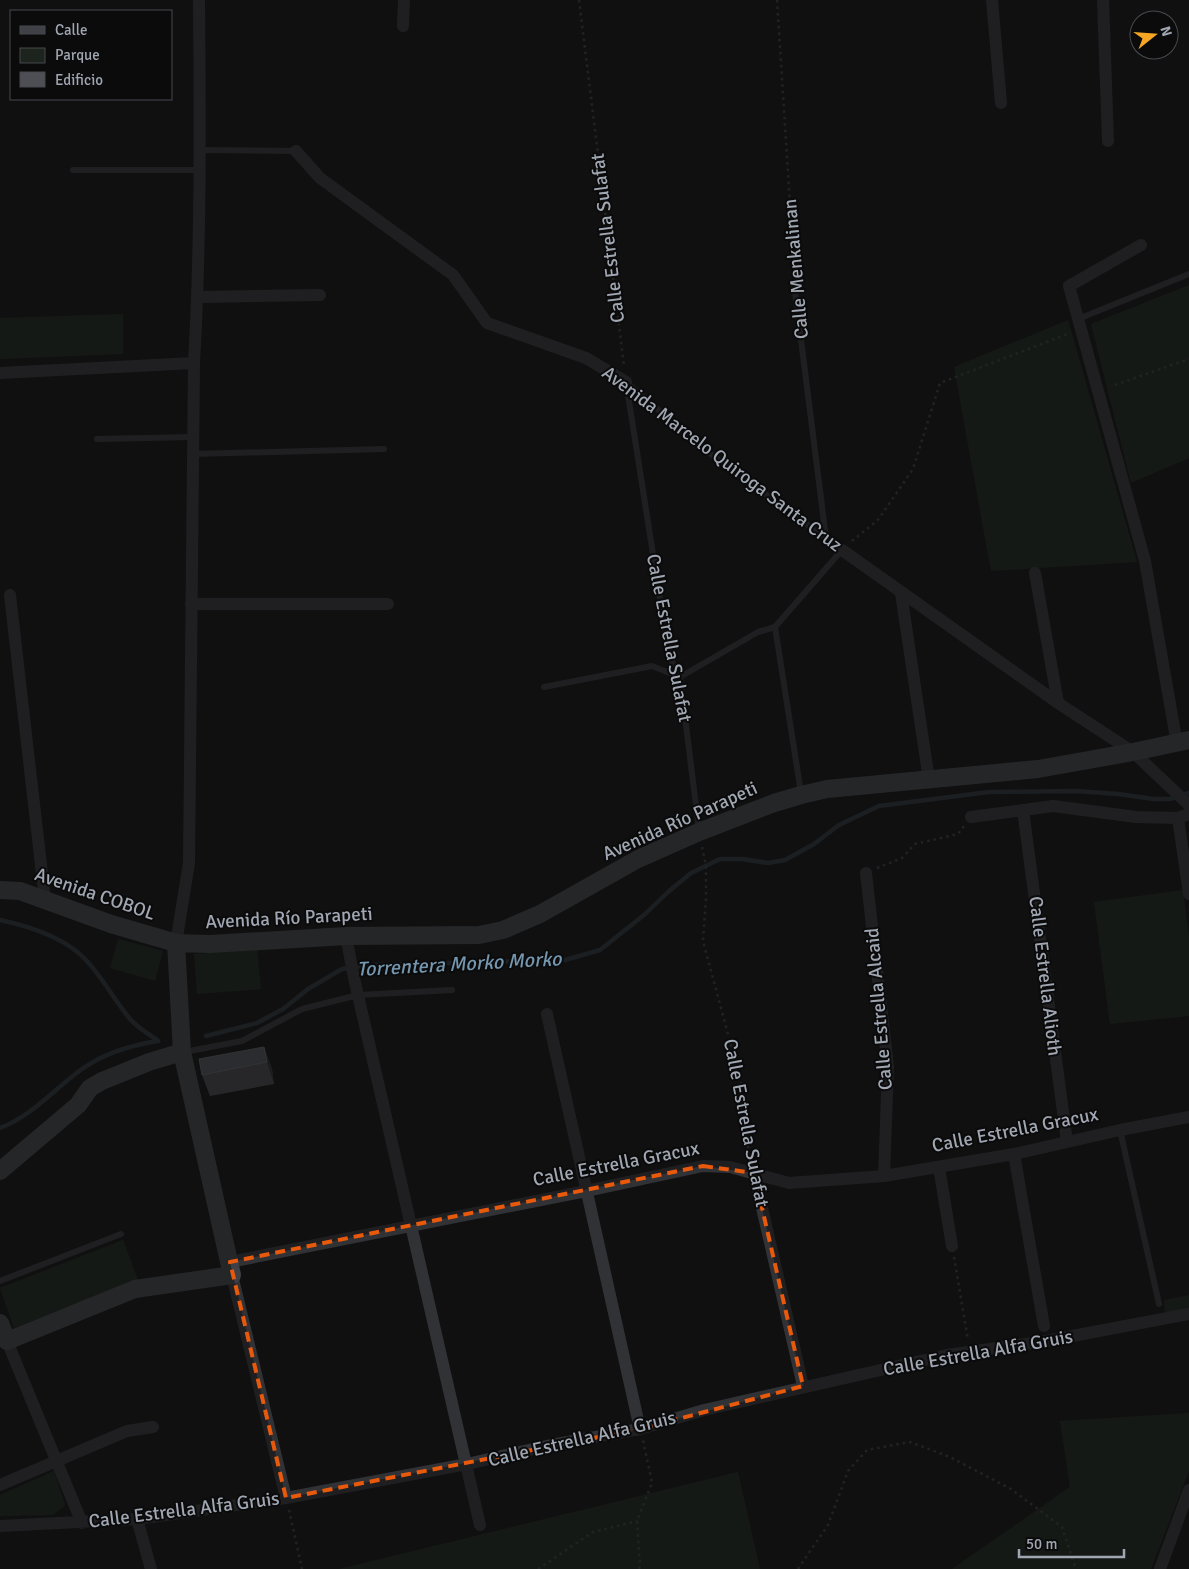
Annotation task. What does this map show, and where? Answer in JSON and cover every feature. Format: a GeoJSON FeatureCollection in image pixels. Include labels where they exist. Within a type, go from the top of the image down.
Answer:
{"type":"FeatureCollection","features":[{"type":"Feature","properties":{"kind":"main road","name":"Avenida Río Parapeti"},"geometry":{"type":"LineString","coordinates":[[176,943],[210,944],[346,936],[479,935],[502,930],[540,914],[638,859],[699,832],[801,794],[826,789],[1038,769],[1183,742]]}},
{"type":"Feature","properties":{"kind":"main road","name":"Avenida COBOL"},"geometry":{"type":"LineString","coordinates":[[0,890],[20,891],[111,924],[176,943]]}},
{"type":"Feature","properties":{"kind":"main road"},"geometry":{"type":"LineString","coordinates":[[176,943],[182,1052],[231,1268]]}},
{"type":"Feature","properties":{"kind":"main road"},"geometry":{"type":"LineString","coordinates":[[0,1171],[78,1105],[90,1088],[102,1081],[149,1062],[182,1052]]}},
{"type":"Feature","properties":{"kind":"main road","name":"Calle Estrella Gracux"},"geometry":{"type":"LineString","coordinates":[[7,1341],[135,1289],[231,1268]]}},
{"type":"Feature","properties":{"kind":"main road"},"geometry":{"type":"LineString","coordinates":[[0,1323],[7,1341]]}},
{"type":"Feature","properties":{"kind":"street"},"geometry":{"type":"LineString","coordinates":[[176,943],[189,863],[194,363],[198,297],[200,170],[199,0]]}},
{"type":"Feature","properties":{"kind":"street"},"geometry":{"type":"LineString","coordinates":[[403,26],[404,0]]}},
{"type":"Feature","properties":{"kind":"street"},"geometry":{"type":"LineString","coordinates":[[992,0],[1001,103]]}},
{"type":"Feature","properties":{"kind":"street"},"geometry":{"type":"LineString","coordinates":[[1103,0],[1108,141]]}},
{"type":"Feature","properties":{"kind":"street","name":"Avenida Marcelo Quiroga Santa Cruz"},"geometry":{"type":"LineString","coordinates":[[296,151],[320,178],[453,276],[487,324],[586,358],[626,382]]}},
{"type":"Feature","properties":{"kind":"street"},"geometry":{"type":"LineString","coordinates":[[1141,245],[1069,286],[1145,561],[1183,742]]}},
{"type":"Feature","properties":{"kind":"street"},"geometry":{"type":"LineString","coordinates":[[198,297],[320,295]]}},
{"type":"Feature","properties":{"kind":"street"},"geometry":{"type":"LineString","coordinates":[[0,373],[194,363]]}},
{"type":"Feature","properties":{"kind":"street","name":"Avenida Marcelo Quiroga Santa Cruz"},"geometry":{"type":"LineString","coordinates":[[842,550],[901,594],[1058,703],[1133,752]]}},
{"type":"Feature","properties":{"kind":"street"},"geometry":{"type":"LineString","coordinates":[[1035,573],[1058,703]]}},
{"type":"Feature","properties":{"kind":"street"},"geometry":{"type":"LineString","coordinates":[[901,594],[929,780]]}},
{"type":"Feature","properties":{"kind":"street"},"geometry":{"type":"LineString","coordinates":[[10,595],[45,900]]}},
{"type":"Feature","properties":{"kind":"street"},"geometry":{"type":"LineString","coordinates":[[191,604],[388,604]]}},
{"type":"Feature","properties":{"kind":"street"},"geometry":{"type":"LineString","coordinates":[[1133,752],[1189,805]]}},
{"type":"Feature","properties":{"kind":"street"},"geometry":{"type":"LineString","coordinates":[[971,817],[1053,806],[1136,817],[1183,816],[1189,894]]}},
{"type":"Feature","properties":{"kind":"street","name":"Calle Estrella Alioth"},"geometry":{"type":"LineString","coordinates":[[1023,810],[1067,1142]]}},
{"type":"Feature","properties":{"kind":"street","name":"Calle Estrella Alcaid"},"geometry":{"type":"LineString","coordinates":[[866,873],[888,1067],[884,1176]]}},
{"type":"Feature","properties":{"kind":"street"},"geometry":{"type":"LineString","coordinates":[[346,936],[354,978],[480,1525]]}},
{"type":"Feature","properties":{"kind":"street"},"geometry":{"type":"LineString","coordinates":[[547,1014],[640,1429]]}},
{"type":"Feature","properties":{"kind":"street","name":"Calle Estrella Gracux"},"geometry":{"type":"LineString","coordinates":[[231,1268],[412,1226],[703,1166],[730,1167],[789,1182],[884,1176],[1014,1154],[1120,1130],[1189,1117]]}},
{"type":"Feature","properties":{"kind":"street"},"geometry":{"type":"LineString","coordinates":[[1014,1154],[1044,1326]]}},
{"type":"Feature","properties":{"kind":"street"},"geometry":{"type":"LineString","coordinates":[[939,1167],[952,1246]]}},
{"type":"Feature","properties":{"kind":"street","name":"Calle Estrella Sulafat"},"geometry":{"type":"LineString","coordinates":[[754,1172],[804,1386]]}},
{"type":"Feature","properties":{"kind":"street"},"geometry":{"type":"LineString","coordinates":[[231,1268],[286,1498]]}},
{"type":"Feature","properties":{"kind":"street","name":"Calle Estrella Alfa Gruis"},"geometry":{"type":"LineString","coordinates":[[0,1526],[138,1519],[286,1498],[467,1464],[550,1444],[640,1429],[704,1410],[947,1355],[1046,1341],[1189,1314]]}},
{"type":"Feature","properties":{"kind":"street"},"geometry":{"type":"LineString","coordinates":[[7,1341],[82,1522]]}},
{"type":"Feature","properties":{"kind":"street"},"geometry":{"type":"LineString","coordinates":[[0,1486],[56,1460],[127,1431],[152,1427]]}},
{"type":"Feature","properties":{"kind":"street"},"geometry":{"type":"LineString","coordinates":[[1160,1569],[1189,1490]]}},
{"type":"Feature","properties":{"kind":"street"},"geometry":{"type":"LineString","coordinates":[[138,1519],[151,1569]]}},
{"type":"Feature","properties":{"kind":"lane"},"geometry":{"type":"LineString","coordinates":[[200,150],[296,151]]}},
{"type":"Feature","properties":{"kind":"lane"},"geometry":{"type":"LineString","coordinates":[[73,170],[200,170]]}},
{"type":"Feature","properties":{"kind":"lane"},"geometry":{"type":"LineString","coordinates":[[1079,324],[1189,274]]}},
{"type":"Feature","properties":{"kind":"lane","name":"Calle Menkalinan"},"geometry":{"type":"LineString","coordinates":[[795,292],[826,538]]}},
{"type":"Feature","properties":{"kind":"lane","name":"Avenida Marcelo Quiroga Santa Cruz"},"geometry":{"type":"LineString","coordinates":[[626,382],[704,449],[842,550]]}},
{"type":"Feature","properties":{"kind":"lane","name":"Calle Estrella Sulafat"},"geometry":{"type":"LineString","coordinates":[[626,382],[669,656],[680,677],[699,832]]}},
{"type":"Feature","properties":{"kind":"lane"},"geometry":{"type":"LineString","coordinates":[[97,438],[193,437]]}},
{"type":"Feature","properties":{"kind":"lane"},"geometry":{"type":"LineString","coordinates":[[193,454],[384,449]]}},
{"type":"Feature","properties":{"kind":"lane"},"geometry":{"type":"LineString","coordinates":[[544,687],[652,666],[680,677],[758,632],[775,627],[842,550]]}},
{"type":"Feature","properties":{"kind":"lane"},"geometry":{"type":"LineString","coordinates":[[775,627],[801,794]]}},
{"type":"Feature","properties":{"kind":"lane"},"geometry":{"type":"LineString","coordinates":[[182,1052],[242,1041],[302,1009],[358,995],[452,990]]}},
{"type":"Feature","properties":{"kind":"lane"},"geometry":{"type":"LineString","coordinates":[[1120,1130],[1160,1304]]}},
{"type":"Feature","properties":{"kind":"lane"},"geometry":{"type":"LineString","coordinates":[[0,1281],[121,1234]]}},
{"type":"Feature","properties":{"kind":"path","name":"Calle Estrella Sulafat"},"geometry":{"type":"LineString","coordinates":[[579,0],[626,382]]}},
{"type":"Feature","properties":{"kind":"path","name":"Calle Menkalinan"},"geometry":{"type":"LineString","coordinates":[[777,0],[795,292]]}},
{"type":"Feature","properties":{"kind":"path"},"geometry":{"type":"LineString","coordinates":[[842,550],[878,520],[913,469],[940,383],[1079,324]]}},
{"type":"Feature","properties":{"kind":"path"},"geometry":{"type":"LineString","coordinates":[[1115,385],[1189,359]]}},
{"type":"Feature","properties":{"kind":"path"},"geometry":{"type":"LineString","coordinates":[[866,873],[902,858],[915,844],[958,834],[971,817]]}},
{"type":"Feature","properties":{"kind":"path","name":"Calle Estrella Sulafat"},"geometry":{"type":"LineString","coordinates":[[699,832],[706,866],[703,940],[743,1090],[741,1119],[754,1172]]}},
{"type":"Feature","properties":{"kind":"path"},"geometry":{"type":"LineString","coordinates":[[952,1246],[968,1342]]}},
{"type":"Feature","properties":{"kind":"path"},"geometry":{"type":"LineString","coordinates":[[639,1569],[637,1522],[652,1483],[640,1429]]}},
{"type":"Feature","properties":{"kind":"path"},"geometry":{"type":"LineString","coordinates":[[798,1569],[828,1525],[848,1471],[867,1450],[910,1442],[950,1457],[1011,1489],[1062,1528],[1076,1569]]}},
{"type":"Feature","properties":{"kind":"path"},"geometry":{"type":"LineString","coordinates":[[286,1498],[302,1569]]}},
{"type":"Feature","properties":{"kind":"path"},"geometry":{"type":"LineString","coordinates":[[538,1569],[594,1532],[637,1522]]}},
{"type":"Feature","properties":{"kind":"highlighted area"},"geometry":{"type":"Polygon","coordinates":[[[703,1166],[754,1173],[803,1386],[640,1429],[286,1498],[230,1262],[703,1166]]]}},
{"type":"Feature","properties":{"kind":"green space"},"geometry":{"type":"Polygon","coordinates":[[[1189,285],[1189,458],[1131,483],[1091,324],[1189,285]]]}},
{"type":"Feature","properties":{"kind":"green space"},"geometry":{"type":"Polygon","coordinates":[[[123,314],[123,354],[0,359],[0,318],[123,314]]]}},
{"type":"Feature","properties":{"kind":"green space"},"geometry":{"type":"Polygon","coordinates":[[[1068,320],[1137,562],[991,571],[954,367],[1068,320]]]}},
{"type":"Feature","properties":{"kind":"green space"},"geometry":{"type":"Polygon","coordinates":[[[1183,890],[1189,937],[1189,1016],[1110,1024],[1094,902],[1183,890]]]}},
{"type":"Feature","properties":{"kind":"green space"},"geometry":{"type":"Polygon","coordinates":[[[118,939],[163,951],[155,981],[110,968],[118,939]]]}},
{"type":"Feature","properties":{"kind":"green space"},"geometry":{"type":"Polygon","coordinates":[[[257,949],[261,989],[197,994],[194,954],[257,949]]]}},
{"type":"Feature","properties":{"kind":"green space"},"geometry":{"type":"Polygon","coordinates":[[[123,1240],[138,1280],[14,1328],[0,1288],[123,1240]]]}},
{"type":"Feature","properties":{"kind":"green space"},"geometry":{"type":"Polygon","coordinates":[[[1189,1295],[1189,1311],[1165,1316],[1164,1300],[1189,1295]]]}},
{"type":"Feature","properties":{"kind":"green space"},"geometry":{"type":"Polygon","coordinates":[[[1189,1413],[1189,1471],[1151,1569],[952,1569],[1070,1487],[1060,1421],[1189,1413]]]}},
{"type":"Feature","properties":{"kind":"green space"},"geometry":{"type":"Polygon","coordinates":[[[54,1471],[65,1505],[53,1515],[0,1516],[0,1495],[54,1471]]]}},
{"type":"Feature","properties":{"kind":"green space"},"geometry":{"type":"Polygon","coordinates":[[[738,1472],[760,1569],[339,1569],[738,1472]]]}},
{"type":"Feature","properties":{"kind":"building"},"geometry":{"type":"Polygon","coordinates":[[[264,1047],[267,1062],[202,1075],[199,1059],[264,1047]]]}},
{"type":"Feature","properties":{"kind":"waterway","name":"Torrentera Morko Morko"},"geometry":{"type":"LineString","coordinates":[[206,1036],[257,1023],[283,1009],[308,989],[342,969],[367,965],[565,960],[600,950],[644,915],[691,873],[720,859],[742,859],[768,863],[785,860],[814,844],[839,825],[879,806],[989,792],[1076,791],[1154,799],[1170,799],[1189,793]]}},
{"type":"Feature","properties":{"kind":"waterway"},"geometry":{"type":"LineString","coordinates":[[0,920],[45,933],[76,951],[97,972],[130,1019],[158,1041]]}},
{"type":"Feature","properties":{"kind":"waterway","name":"Torrentera Morko Morko"},"geometry":{"type":"LineString","coordinates":[[0,1128],[22,1117],[82,1069],[99,1059],[118,1051],[158,1041]]}}]}
